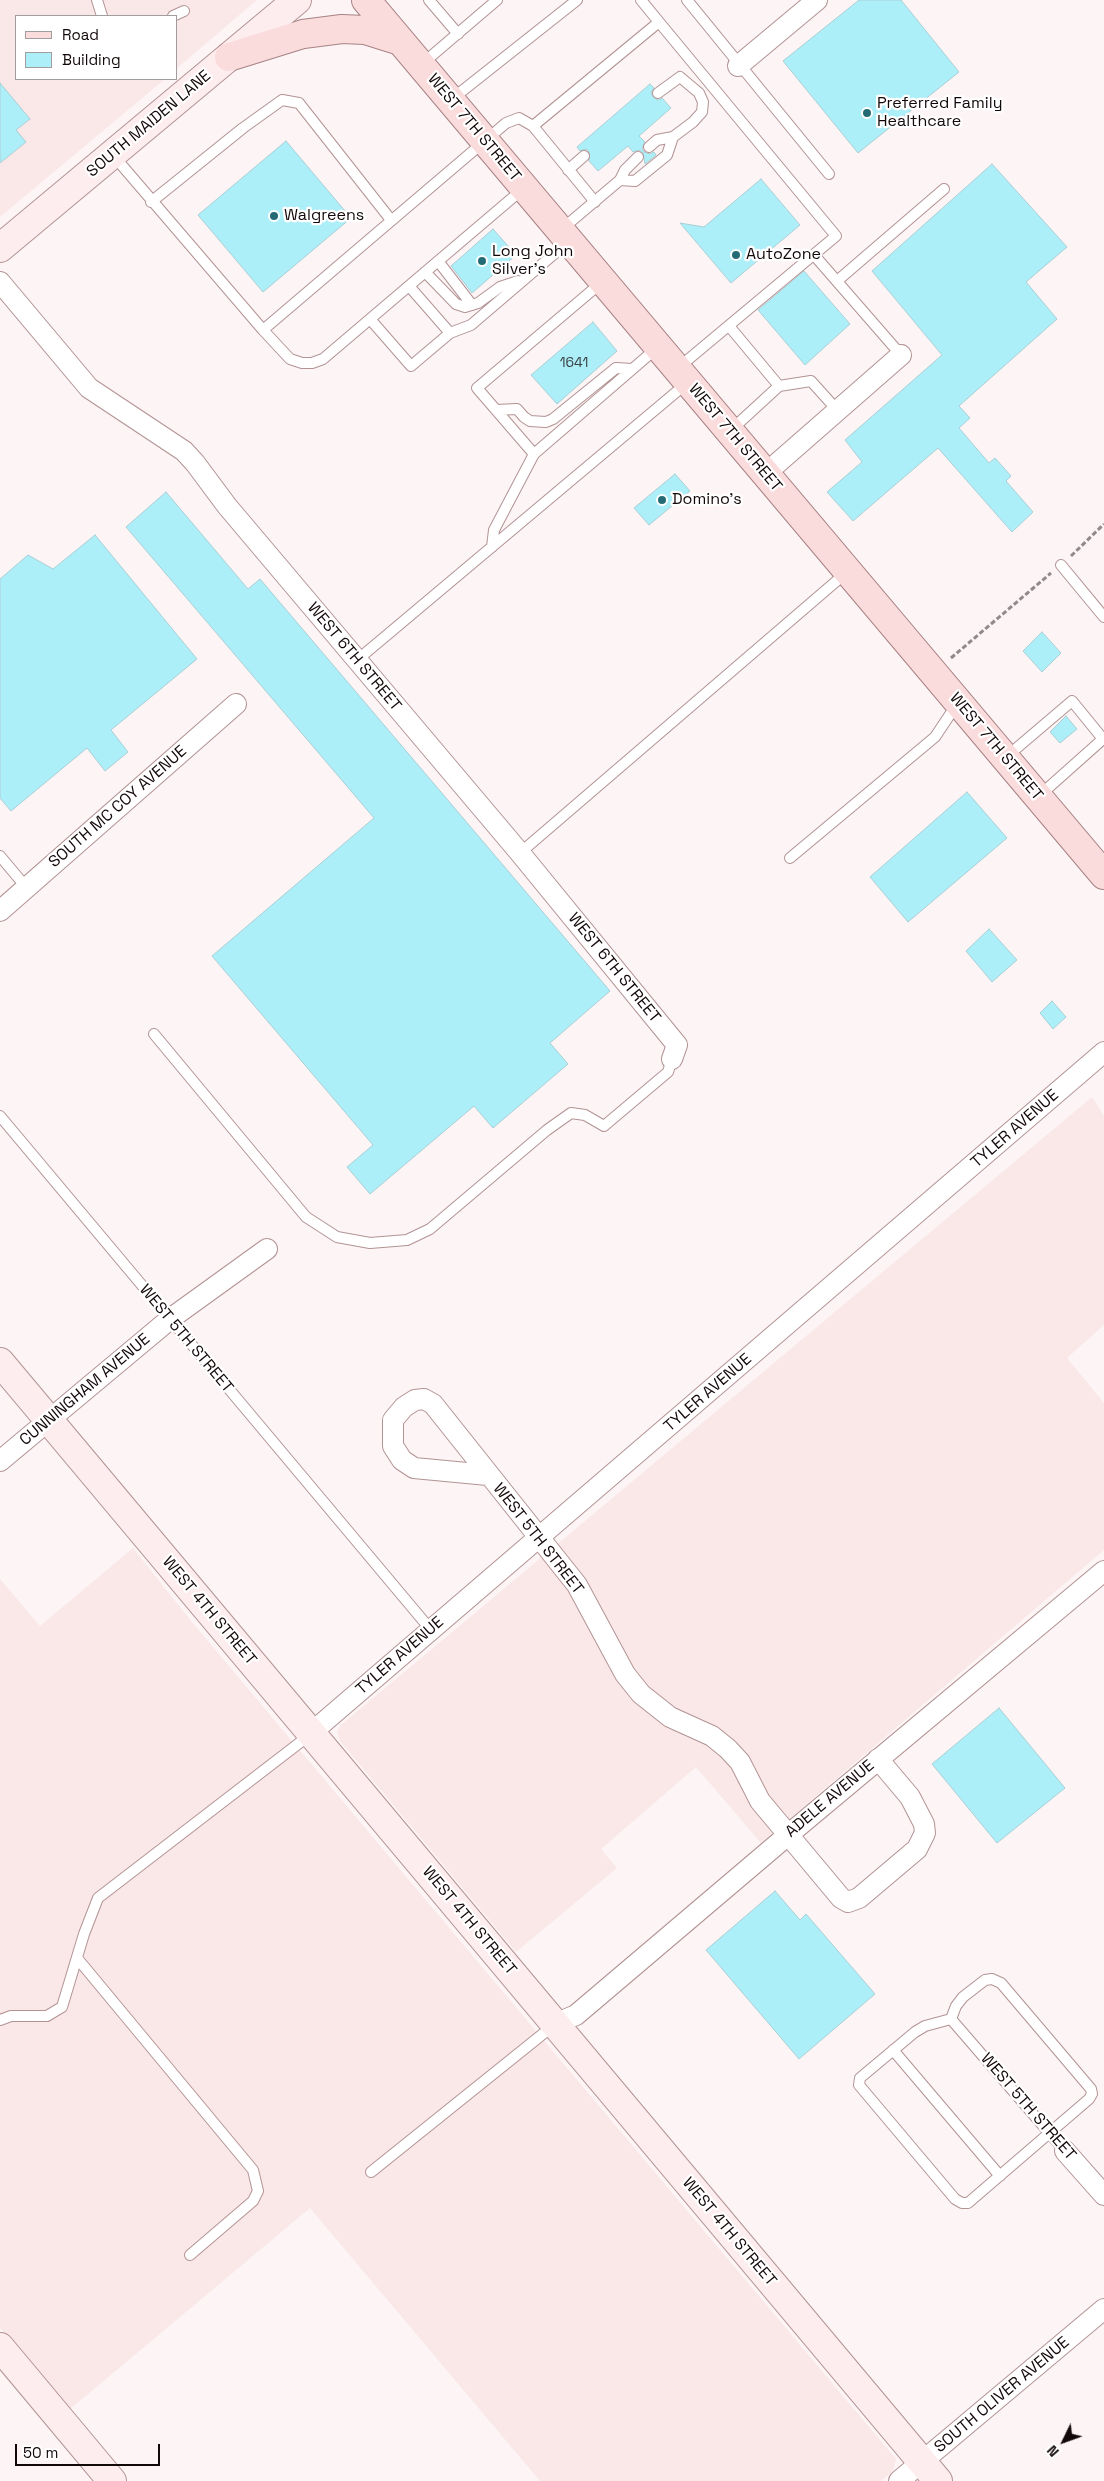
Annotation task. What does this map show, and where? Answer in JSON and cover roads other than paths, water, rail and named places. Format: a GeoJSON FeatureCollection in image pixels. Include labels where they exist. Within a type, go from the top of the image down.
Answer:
{"type":"FeatureCollection","features":[{"type":"Feature","properties":{"kind":"main road","name":"WEST 7TH STREET"},"geometry":{"type":"LineString","coordinates":[[366,0],[422,64],[450,101],[1104,875]]}},
{"type":"Feature","properties":{"kind":"main road"},"geometry":{"type":"LineString","coordinates":[[229,57],[303,34],[342,29],[364,30],[400,41]]}},
{"type":"Feature","properties":{"kind":"street","name":"SOUTH MAIDEN LANE"},"geometry":{"type":"LineString","coordinates":[[0,248],[297,0]]}},
{"type":"Feature","properties":{"kind":"street"},"geometry":{"type":"LineString","coordinates":[[738,66],[817,0]]}},
{"type":"Feature","properties":{"kind":"street","name":"WEST 6TH STREET"},"geometry":{"type":"LineString","coordinates":[[0,282],[89,388],[184,451],[356,661],[520,853],[677,1045],[672,1059]]}},
{"type":"Feature","properties":{"kind":"street"},"geometry":{"type":"LineString","coordinates":[[765,474],[901,355]]}},
{"type":"Feature","properties":{"kind":"street","name":"SOUTH MC COY AVENUE"},"geometry":{"type":"LineString","coordinates":[[0,911],[236,704]]}},
{"type":"Feature","properties":{"kind":"street","name":"TYLER AVENUE"},"geometry":{"type":"LineString","coordinates":[[311,1733],[540,1539],[1104,1052]]}},
{"type":"Feature","properties":{"kind":"street","name":"CUNNINGHAM AVENUE"},"geometry":{"type":"LineString","coordinates":[[0,1461],[170,1319],[267,1249]]}},
{"type":"Feature","properties":{"kind":"street","name":"WEST 4TH STREET"},"geometry":{"type":"LineString","coordinates":[[0,1362],[930,2472]]}},
{"type":"Feature","properties":{"kind":"street","name":"WEST 5TH STREET"},"geometry":{"type":"LineString","coordinates":[[488,1475],[414,1468],[402,1460],[393,1446],[393,1420],[404,1407],[416,1400],[424,1399],[433,1404],[577,1585],[625,1674],[641,1694],[670,1717],[712,1736],[728,1749],[740,1762],[760,1801],[841,1898],[848,1902],[859,1898],[917,1850],[925,1833],[924,1824],[910,1797],[878,1759]]}},
{"type":"Feature","properties":{"kind":"street","name":"ADELE AVENUE"},"geometry":{"type":"LineString","coordinates":[[555,2024],[576,2015],[878,1759],[1104,1571]]}},
{"type":"Feature","properties":{"kind":"street","name":"WEST 5TH STREET"},"geometry":{"type":"LineString","coordinates":[[1065,2150],[1104,2196]]}},
{"type":"Feature","properties":{"kind":"street","name":"SOUTH OLIVER AVENUE"},"geometry":{"type":"LineString","coordinates":[[899,2481],[930,2472],[1104,2309]]}},
{"type":"Feature","properties":{"kind":"street"},"geometry":{"type":"LineString","coordinates":[[0,2348],[112,2481]]}},
{"type":"Feature","properties":{"kind":"lane"},"geometry":{"type":"LineString","coordinates":[[96,0],[102,15]]}},
{"type":"Feature","properties":{"kind":"lane"},"geometry":{"type":"LineString","coordinates":[[429,0],[458,34]]}},
{"type":"Feature","properties":{"kind":"lane"},"geometry":{"type":"LineString","coordinates":[[422,64],[497,0]]}},
{"type":"Feature","properties":{"kind":"lane"},"geometry":{"type":"LineString","coordinates":[[450,101],[577,0]]}},
{"type":"Feature","properties":{"kind":"lane"},"geometry":{"type":"LineString","coordinates":[[356,661],[492,547],[682,376],[729,326],[836,236],[641,0]]}},
{"type":"Feature","properties":{"kind":"lane"},"geometry":{"type":"LineString","coordinates":[[687,0],[738,66],[829,174]]}},
{"type":"Feature","properties":{"kind":"lane"},"geometry":{"type":"LineString","coordinates":[[175,15],[184,11]]}},
{"type":"Feature","properties":{"kind":"lane"},"geometry":{"type":"LineString","coordinates":[[533,126],[659,22]]}},
{"type":"Feature","properties":{"kind":"lane"},"geometry":{"type":"LineString","coordinates":[[650,147],[657,140],[673,137],[693,122],[702,112],[703,102],[700,93],[680,77],[658,93]]}},
{"type":"Feature","properties":{"kind":"lane"},"geometry":{"type":"LineString","coordinates":[[151,202],[243,128],[282,100],[299,104],[391,220]]}},
{"type":"Feature","properties":{"kind":"lane"},"geometry":{"type":"LineString","coordinates":[[263,330],[508,122],[519,118],[533,126],[595,202]]}},
{"type":"Feature","properties":{"kind":"lane"},"geometry":{"type":"LineString","coordinates":[[620,180],[635,182],[667,154],[673,137]]}},
{"type":"Feature","properties":{"kind":"lane"},"geometry":{"type":"LineString","coordinates":[[112,154],[151,202],[263,330],[290,359],[302,363],[312,363],[323,359],[524,188]]}},
{"type":"Feature","properties":{"kind":"lane"},"geometry":{"type":"LineString","coordinates":[[568,170],[584,156]]}},
{"type":"Feature","properties":{"kind":"lane"},"geometry":{"type":"LineString","coordinates":[[370,319],[411,366],[450,333],[471,325],[524,279],[595,202],[620,180],[625,170],[638,157]]}},
{"type":"Feature","properties":{"kind":"lane"},"geometry":{"type":"LineString","coordinates":[[837,281],[944,189]]}},
{"type":"Feature","properties":{"kind":"lane"},"geometry":{"type":"LineString","coordinates":[[814,254],[901,355]]}},
{"type":"Feature","properties":{"kind":"lane"},"geometry":{"type":"LineString","coordinates":[[438,261],[472,305]]}},
{"type":"Feature","properties":{"kind":"lane"},"geometry":{"type":"LineString","coordinates":[[425,272],[456,304],[465,307],[472,305],[500,287],[524,279]]}},
{"type":"Feature","properties":{"kind":"lane"},"geometry":{"type":"LineString","coordinates":[[534,454],[478,388],[603,282]]}},
{"type":"Feature","properties":{"kind":"lane"},"geometry":{"type":"LineString","coordinates":[[409,286],[450,333]]}},
{"type":"Feature","properties":{"kind":"lane"},"geometry":{"type":"LineString","coordinates":[[729,326],[779,386]]}},
{"type":"Feature","properties":{"kind":"lane"},"geometry":{"type":"LineString","coordinates":[[492,547],[494,530],[534,454],[658,347]]}},
{"type":"Feature","properties":{"kind":"lane"},"geometry":{"type":"LineString","coordinates":[[496,410],[517,409],[524,417],[530,420],[546,422],[553,419],[616,368],[632,369]]}},
{"type":"Feature","properties":{"kind":"lane"},"geometry":{"type":"LineString","coordinates":[[730,431],[779,386],[811,382],[838,411]]}},
{"type":"Feature","properties":{"kind":"lane"},"geometry":{"type":"LineString","coordinates":[[1061,565],[1104,617]]}},
{"type":"Feature","properties":{"kind":"lane"},"geometry":{"type":"LineString","coordinates":[[520,853],[848,572]]}},
{"type":"Feature","properties":{"kind":"lane"},"geometry":{"type":"LineString","coordinates":[[1005,758],[1072,701],[1103,739],[1038,797]]}},
{"type":"Feature","properties":{"kind":"lane"},"geometry":{"type":"LineString","coordinates":[[790,858],[935,737],[958,702]]}},
{"type":"Feature","properties":{"kind":"lane"},"geometry":{"type":"LineString","coordinates":[[0,856],[26,887]]}},
{"type":"Feature","properties":{"kind":"lane"},"geometry":{"type":"LineString","coordinates":[[154,1034],[306,1217],[337,1237],[370,1243],[407,1240],[430,1229],[547,1130],[571,1113],[585,1115],[604,1126],[668,1072],[672,1059]]}},
{"type":"Feature","properties":{"kind":"lane","name":"WEST 5TH STREET"},"geometry":{"type":"LineString","coordinates":[[0,1116],[431,1630]]}},
{"type":"Feature","properties":{"kind":"lane"},"geometry":{"type":"LineString","coordinates":[[0,2020],[11,2016],[47,2016],[62,2007],[98,1898],[311,1733]]}},
{"type":"Feature","properties":{"kind":"lane"},"geometry":{"type":"LineString","coordinates":[[77,1958],[253,2170],[258,2191],[253,2201],[190,2255]]}},
{"type":"Feature","properties":{"kind":"lane"},"geometry":{"type":"LineString","coordinates":[[992,1979],[1000,1983],[1091,2089],[1089,2099],[968,2203],[955,2199],[859,2085],[860,2078],[925,2026],[951,2019],[956,2006],[963,1997],[985,1980],[992,1979]]}},
{"type":"Feature","properties":{"kind":"lane","name":"WEST 5TH STREET"},"geometry":{"type":"LineString","coordinates":[[951,2019],[1065,2150]]}},
{"type":"Feature","properties":{"kind":"lane"},"geometry":{"type":"LineString","coordinates":[[371,2172],[555,2024]]}},
{"type":"Feature","properties":{"kind":"lane"},"geometry":{"type":"LineString","coordinates":[[893,2050],[1000,2176]]}},
{"type":"Feature","properties":{"kind":"place","name":"Preferred Family Healthcare"},"geometry":{"type":"Point","coordinates":[867,113]}},
{"type":"Feature","properties":{"kind":"place","name":"Walgreens"},"geometry":{"type":"Point","coordinates":[274,216]}},
{"type":"Feature","properties":{"kind":"place","name":"AutoZone"},"geometry":{"type":"Point","coordinates":[736,255]}},
{"type":"Feature","properties":{"kind":"place","name":"Long John Silver's"},"geometry":{"type":"Point","coordinates":[482,261]}},
{"type":"Feature","properties":{"kind":"place","name":"Domino's"},"geometry":{"type":"Point","coordinates":[662,500]}}]}
